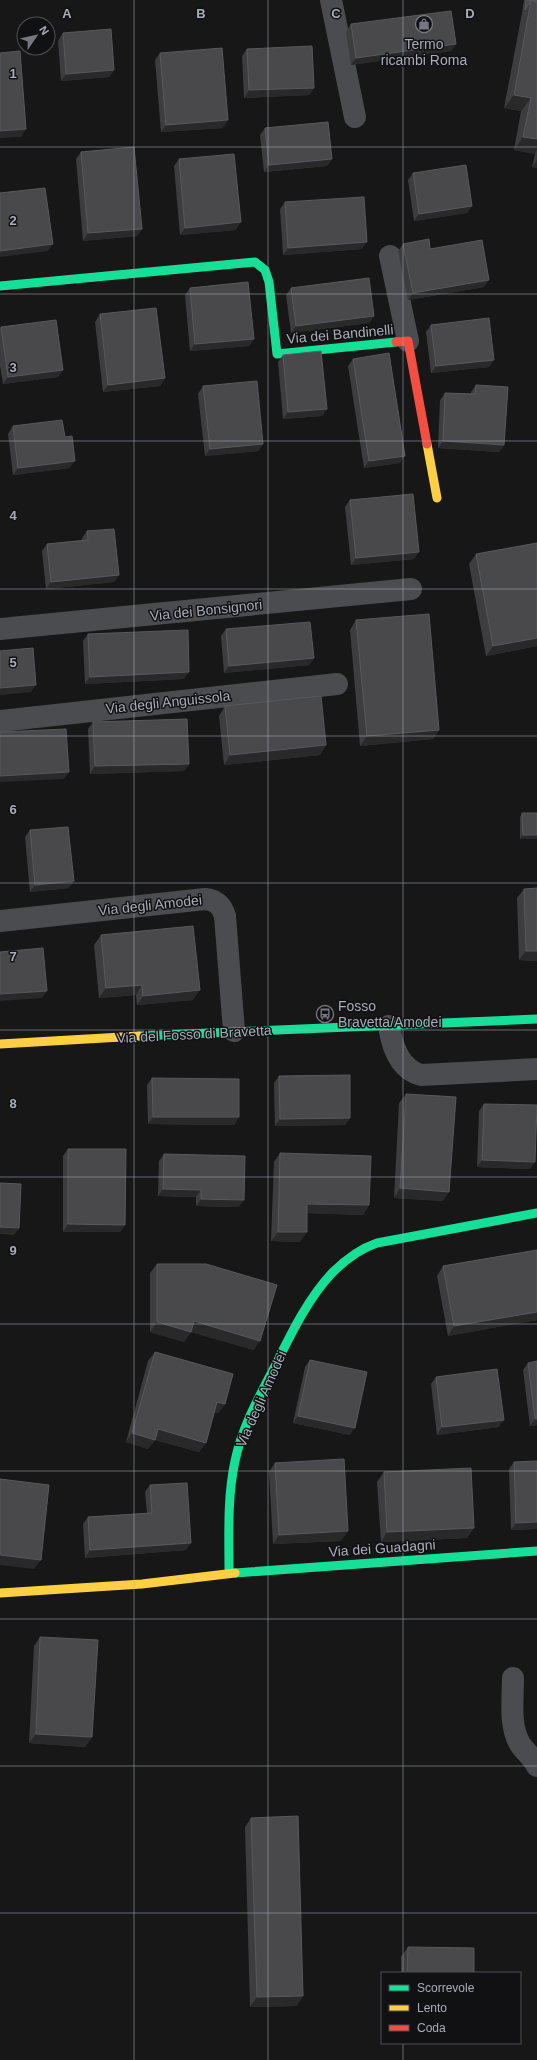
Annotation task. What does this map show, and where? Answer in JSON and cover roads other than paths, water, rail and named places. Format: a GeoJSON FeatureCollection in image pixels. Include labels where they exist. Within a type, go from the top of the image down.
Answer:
{"type":"FeatureCollection","features":[{"type":"Feature","properties":{"kind":"street"},"geometry":{"type":"LineString","coordinates":[[331,0],[354,118]]}},
{"type":"Feature","properties":{"kind":"street"},"geometry":{"type":"LineString","coordinates":[[390,256],[408,342]]}},
{"type":"Feature","properties":{"kind":"street","name":"Via dei Bandinelli"},"geometry":{"type":"LineString","coordinates":[[0,286],[255,262],[265,270],[269,282],[277,354],[408,342],[437,498]]}},
{"type":"Feature","properties":{"kind":"street","name":"Via dei Bonsignori"},"geometry":{"type":"LineString","coordinates":[[0,629],[411,589]]}},
{"type":"Feature","properties":{"kind":"street","name":"Via degli Anguissola"},"geometry":{"type":"LineString","coordinates":[[0,721],[337,684]]}},
{"type":"Feature","properties":{"kind":"street","name":"Via degli Amodei"},"geometry":{"type":"LineString","coordinates":[[0,921],[205,899],[215,902],[220,905],[225,916],[234,1031]]}},
{"type":"Feature","properties":{"kind":"street","name":"Via del Fosso di Bravetta"},"geometry":{"type":"LineString","coordinates":[[0,1044],[234,1031],[537,1019]]}},
{"type":"Feature","properties":{"kind":"street"},"geometry":{"type":"LineString","coordinates":[[389,1026],[396,1053],[412,1073],[421,1076],[537,1069]]}},
{"type":"Feature","properties":{"kind":"street","name":"Via degli Amodei"},"geometry":{"type":"LineString","coordinates":[[229,1573],[230,1503],[232,1480],[238,1448],[253,1409],[288,1339],[300,1318],[328,1279],[351,1256],[381,1241],[537,1213]]}},
{"type":"Feature","properties":{"kind":"street","name":"Via dei Guadagni"},"geometry":{"type":"LineString","coordinates":[[229,1573],[537,1551]]}},
{"type":"Feature","properties":{"kind":"street"},"geometry":{"type":"LineString","coordinates":[[0,1593],[142,1584],[229,1573]]}},
{"type":"Feature","properties":{"kind":"street"},"geometry":{"type":"LineString","coordinates":[[513,1678],[514,1721],[516,1733],[520,1744],[537,1766]]}},
{"type":"Feature","properties":{"kind":"place","name":"Termo ricambi Roma"},"geometry":{"type":"Point","coordinates":[424,24]}},
{"type":"Feature","properties":{"kind":"place","name":"Fosso Bravetta/Amodei"},"geometry":{"type":"Point","coordinates":[325,1014]}}]}
